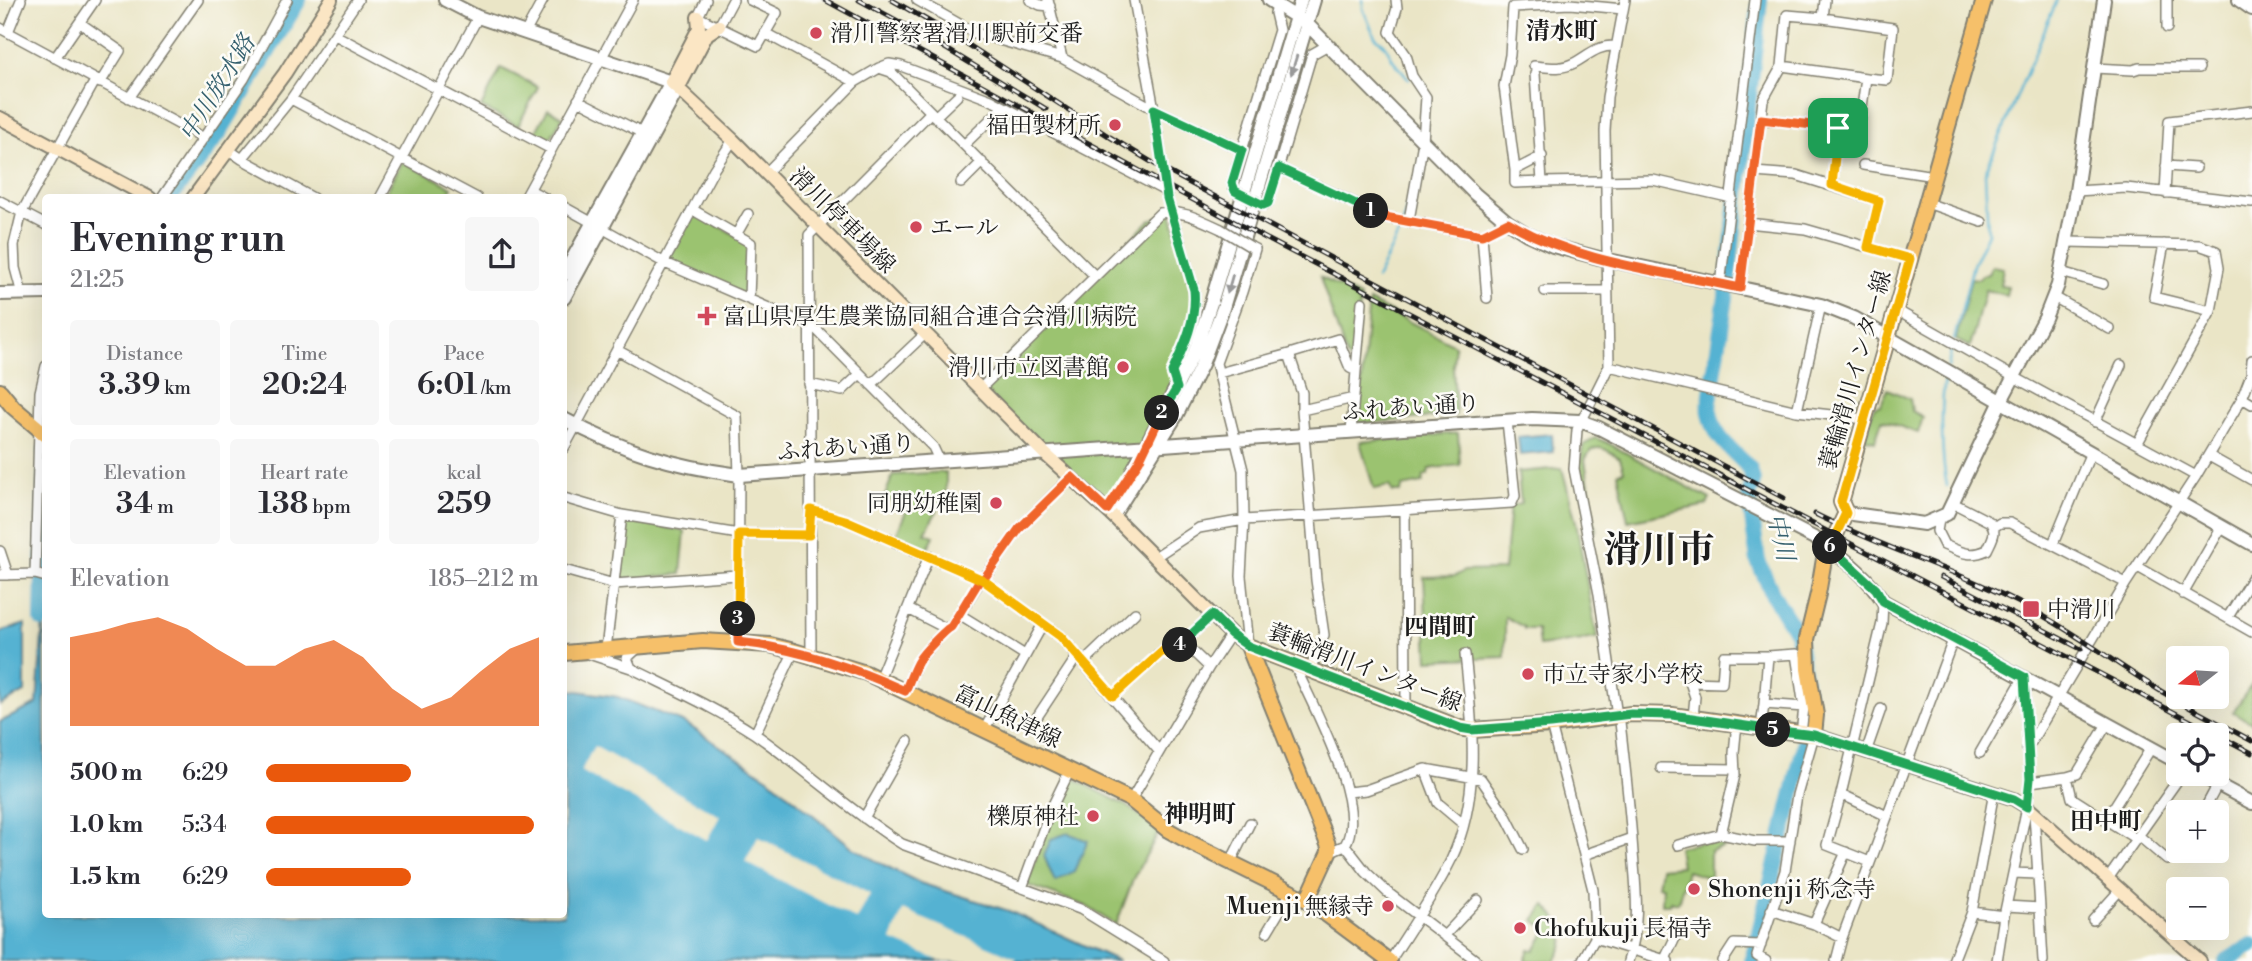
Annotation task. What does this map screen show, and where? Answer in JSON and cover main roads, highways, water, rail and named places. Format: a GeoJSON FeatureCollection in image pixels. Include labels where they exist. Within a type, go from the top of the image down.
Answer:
{"type":"FeatureCollection","features":[{"type":"Feature","properties":{"kind":"main road"},"geometry":{"type":"LineString","coordinates":[[195,194],[285,73],[331,0]]}},
{"type":"Feature","properties":{"kind":"main road","name":"蓑輪滑川インター線"},"geometry":{"type":"LineString","coordinates":[[1248,646],[1405,708],[1472,730],[1617,716],[1672,715],[1807,734],[1816,715],[1808,669],[1807,639],[1824,559],[1846,513],[1841,502],[1984,0]]}},
{"type":"Feature","properties":{"kind":"main road"},"geometry":{"type":"LineString","coordinates":[[675,85],[699,28],[698,16]]}},
{"type":"Feature","properties":{"kind":"main road"},"geometry":{"type":"LineString","coordinates":[[675,85],[707,33],[719,26]]}},
{"type":"Feature","properties":{"kind":"main road","name":"滑川停車場線"},"geometry":{"type":"LineString","coordinates":[[675,85],[1045,454],[1110,513],[1231,634],[1248,646]]}},
{"type":"Feature","properties":{"kind":"main road"},"geometry":{"type":"LineString","coordinates":[[0,118],[142,194]]}},
{"type":"Feature","properties":{"kind":"main road"},"geometry":{"type":"LineString","coordinates":[[0,391],[13,407],[42,431]]}},
{"type":"Feature","properties":{"kind":"main road","name":"富山魚津線"},"geometry":{"type":"LineString","coordinates":[[567,653],[704,641],[738,642],[770,645],[866,673],[1131,800],[1168,830],[1307,900],[1389,961]]}},
{"type":"Feature","properties":{"kind":"main road","name":"蓑輪滑川インター線"},"geometry":{"type":"LineString","coordinates":[[1248,646],[1329,847],[1307,900]]}},
{"type":"Feature","properties":{"kind":"main road"},"geometry":{"type":"LineString","coordinates":[[1807,734],[2014,799],[2031,810],[2200,961]]}},
{"type":"Feature","properties":{"kind":"water"},"geometry":{"type":"Polygon","coordinates":[[[1552,434],[1553,452],[1520,455],[1518,437],[1552,434]]]}},
{"type":"Feature","properties":{"kind":"water"},"geometry":{"type":"Polygon","coordinates":[[[25,624],[25,692],[0,705],[0,632],[25,624]]]}},
{"type":"Feature","properties":{"kind":"water"},"geometry":{"type":"Polygon","coordinates":[[[42,636],[42,918],[567,918],[567,689],[618,697],[685,723],[771,780],[852,847],[880,863],[920,883],[1009,911],[1118,961],[0,961],[0,722],[37,704],[42,636]]]}},
{"type":"Feature","properties":{"kind":"water"},"geometry":{"type":"Polygon","coordinates":[[[1068,833],[1088,841],[1074,871],[1055,882],[1044,856],[1051,839],[1068,833]]]}},
{"type":"Feature","properties":{"kind":"waterway","name":"中川放水路"},"geometry":{"type":"LineString","coordinates":[[173,194],[218,135],[299,0]]}},
{"type":"Feature","properties":{"kind":"waterway"},"geometry":{"type":"LineString","coordinates":[[1363,0],[1363,9],[1375,37],[1385,45],[1393,60],[1409,79]]}},
{"type":"Feature","properties":{"kind":"waterway","name":"中川"},"geometry":{"type":"LineString","coordinates":[[1752,961],[1803,751],[1809,710],[1797,634],[1773,595],[1758,561],[1749,496],[1753,482],[1750,469],[1719,435],[1709,407],[1726,297],[1760,0]]}},
{"type":"Feature","properties":{"kind":"waterway"},"geometry":{"type":"LineString","coordinates":[[1954,340],[1973,265],[1988,233],[1985,173],[2057,0]]}},
{"type":"Feature","properties":{"kind":"waterway"},"geometry":{"type":"LineString","coordinates":[[1376,279],[1403,225],[1407,206]]}},
{"type":"Feature","properties":{"kind":"waterway"},"geometry":{"type":"LineString","coordinates":[[1948,367],[1952,346]]}},
{"type":"Feature","properties":{"kind":"waterway"},"geometry":{"type":"LineString","coordinates":[[1946,374],[1942,430],[1947,486]]}},
{"type":"Feature","properties":{"kind":"waterway"},"geometry":{"type":"LineString","coordinates":[[2226,961],[2252,945]]}},
{"type":"Feature","properties":{"kind":"railway"},"geometry":{"type":"LineString","coordinates":[[825,0],[1223,216],[2252,753]]}},
{"type":"Feature","properties":{"kind":"railway"},"geometry":{"type":"LineString","coordinates":[[859,0],[920,33],[1046,109]]}},
{"type":"Feature","properties":{"kind":"railway"},"geometry":{"type":"LineString","coordinates":[[892,0],[958,38],[1163,169],[1784,498]]}},
{"type":"Feature","properties":{"kind":"railway"},"geometry":{"type":"LineString","coordinates":[[1815,514],[2029,608],[2159,690],[2252,741]]}},
{"type":"Feature","properties":{"kind":"railway"},"geometry":{"type":"LineString","coordinates":[[1941,577],[2081,649]]}},
{"type":"Feature","properties":{"kind":"place","name":"滑川警察署滑川駅前交番"},"geometry":{"type":"Point","coordinates":[816,33]}},
{"type":"Feature","properties":{"kind":"place","name":"福田製材所"},"geometry":{"type":"Point","coordinates":[1115,125]}},
{"type":"Feature","properties":{"kind":"place","name":"エール"},"geometry":{"type":"Point","coordinates":[916,227]}},
{"type":"Feature","properties":{"kind":"place","name":"富山県厚生農業協同組合連合会滑川病院"},"geometry":{"type":"Point","coordinates":[707,316]}},
{"type":"Feature","properties":{"kind":"place","name":"滑川市立図書館"},"geometry":{"type":"Point","coordinates":[1123,367]}},
{"type":"Feature","properties":{"kind":"place","name":"同朋幼稚園"},"geometry":{"type":"Point","coordinates":[996,503]}},
{"type":"Feature","properties":{"kind":"place","name":"中滑川"},"geometry":{"type":"Point","coordinates":[2031,609]}},
{"type":"Feature","properties":{"kind":"place","name":"市立寺家小学校"},"geometry":{"type":"Point","coordinates":[1528,674]}},
{"type":"Feature","properties":{"kind":"place","name":"櫟原神社"},"geometry":{"type":"Point","coordinates":[1093,816]}},
{"type":"Feature","properties":{"kind":"place","name":"Shonenji 称念寺"},"geometry":{"type":"Point","coordinates":[1694,889]}},
{"type":"Feature","properties":{"kind":"place","name":"Muenji 無縁寺"},"geometry":{"type":"Point","coordinates":[1388,906]}},
{"type":"Feature","properties":{"kind":"place","name":"Chofukuji 長福寺"},"geometry":{"type":"Point","coordinates":[1520,928]}},
{"type":"Feature","properties":{"kind":"district","name":"清水町"},"geometry":{"type":"Point","coordinates":[1562,31]}},
{"type":"Feature","properties":{"kind":"district","name":"滑川市"},"geometry":{"type":"Point","coordinates":[1659,549]}},
{"type":"Feature","properties":{"kind":"district","name":"四間町"},"geometry":{"type":"Point","coordinates":[1440,627]}},
{"type":"Feature","properties":{"kind":"district","name":"神明町"},"geometry":{"type":"Point","coordinates":[1200,814]}},
{"type":"Feature","properties":{"kind":"district","name":"田中町"},"geometry":{"type":"Point","coordinates":[2106,821]}}]}
